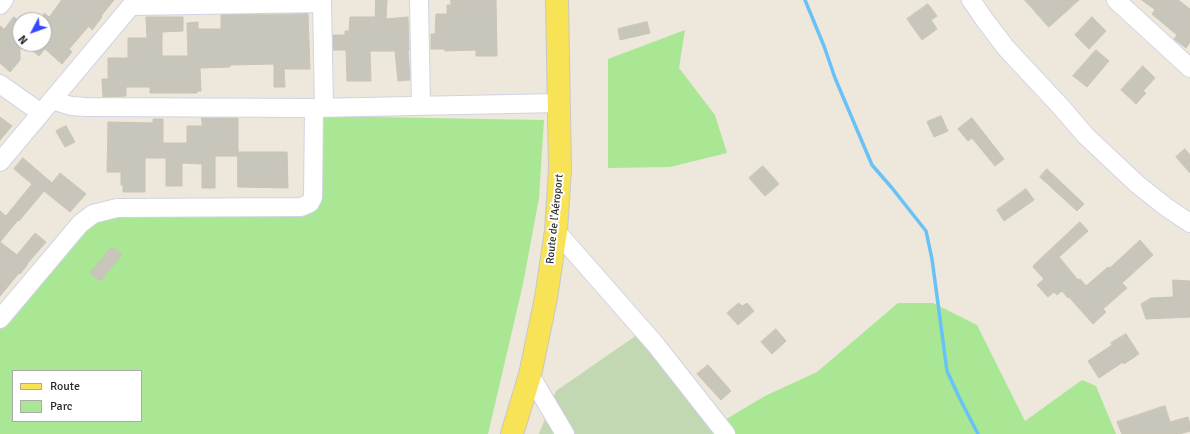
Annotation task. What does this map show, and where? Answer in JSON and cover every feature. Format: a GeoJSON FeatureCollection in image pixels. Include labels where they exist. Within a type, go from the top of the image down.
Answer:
{"type":"FeatureCollection","features":[{"type":"Feature","properties":{"kind":"main road","name":"Route de l'Aéroport"},"geometry":{"type":"LineString","coordinates":[[512,434],[530,374],[546,298],[556,231],[560,169],[557,0]]}},
{"type":"Feature","properties":{"kind":"street"},"geometry":{"type":"LineString","coordinates":[[0,4],[4,0]]}},
{"type":"Feature","properties":{"kind":"street"},"geometry":{"type":"LineString","coordinates":[[419,0],[421,106]]}},
{"type":"Feature","properties":{"kind":"street"},"geometry":{"type":"LineString","coordinates":[[971,0],[1006,48],[1086,136],[1137,184],[1166,207],[1190,223]]}},
{"type":"Feature","properties":{"kind":"street"},"geometry":{"type":"LineString","coordinates":[[1116,0],[1187,60]]}},
{"type":"Feature","properties":{"kind":"street"},"geometry":{"type":"LineString","coordinates":[[0,162],[134,3],[322,2],[319,108],[313,197],[310,203],[301,207],[117,208],[93,214],[80,224],[0,319]]}},
{"type":"Feature","properties":{"kind":"street"},"geometry":{"type":"LineString","coordinates":[[0,84],[41,113]]}},
{"type":"Feature","properties":{"kind":"street"},"geometry":{"type":"LineString","coordinates":[[52,100],[71,106],[86,107],[319,108],[559,103]]}},
{"type":"Feature","properties":{"kind":"street"},"geometry":{"type":"LineString","coordinates":[[556,231],[656,345],[726,434]]}},
{"type":"Feature","properties":{"kind":"street"},"geometry":{"type":"LineString","coordinates":[[530,374],[565,434]]}},
{"type":"Feature","properties":{"kind":"green space"},"geometry":{"type":"Polygon","coordinates":[[[685,30],[679,68],[715,115],[727,153],[670,167],[608,168],[608,59],[685,30]]]}},
{"type":"Feature","properties":{"kind":"green space"},"geometry":{"type":"Polygon","coordinates":[[[318,116],[544,120],[539,198],[523,284],[488,434],[0,434],[0,328],[83,229],[117,215],[315,211],[318,116]]]}},
{"type":"Feature","properties":{"kind":"green space"},"geometry":{"type":"Polygon","coordinates":[[[898,303],[933,303],[977,325],[1025,421],[1082,380],[1096,386],[1116,434],[720,434],[713,427],[765,396],[817,372],[898,303]]]}},
{"type":"Feature","properties":{"kind":"green space"},"geometry":{"type":"Polygon","coordinates":[[[637,335],[720,434],[539,434],[556,391],[637,335]]]}},
{"type":"Feature","properties":{"kind":"building"},"geometry":{"type":"Polygon","coordinates":[[[62,0],[114,0],[92,30],[89,26],[69,49],[72,52],[62,64],[48,52],[52,52],[52,13],[62,0]]]}},
{"type":"Feature","properties":{"kind":"building"},"geometry":{"type":"Polygon","coordinates":[[[376,0],[387,0],[386,19],[408,17],[410,80],[398,81],[395,51],[370,51],[371,81],[347,81],[346,50],[333,50],[333,35],[345,35],[345,31],[349,31],[350,17],[375,17],[376,0]]]}},
{"type":"Feature","properties":{"kind":"building"},"geometry":{"type":"Polygon","coordinates":[[[451,0],[496,0],[497,56],[476,56],[476,50],[445,51],[445,49],[431,49],[431,34],[435,34],[436,14],[447,14],[447,5],[451,5],[451,0]]]}},
{"type":"Feature","properties":{"kind":"building"},"geometry":{"type":"Polygon","coordinates":[[[1025,0],[1079,0],[1049,27],[1025,0]]]}},
{"type":"Feature","properties":{"kind":"building"},"geometry":{"type":"Polygon","coordinates":[[[1142,0],[1178,0],[1190,9],[1190,42],[1186,48],[1174,39],[1177,35],[1152,14],[1155,10],[1142,0]]]}},
{"type":"Feature","properties":{"kind":"building"},"geometry":{"type":"Polygon","coordinates":[[[928,4],[937,16],[931,20],[937,29],[922,40],[907,19],[928,4]]]}},
{"type":"Feature","properties":{"kind":"building"},"geometry":{"type":"Polygon","coordinates":[[[308,14],[310,69],[284,69],[285,87],[274,87],[274,64],[230,65],[230,67],[200,68],[201,91],[197,91],[197,93],[150,93],[150,87],[126,87],[126,96],[103,97],[102,79],[108,79],[108,58],[128,58],[128,38],[147,38],[146,17],[183,17],[183,31],[162,32],[162,56],[188,56],[187,23],[198,22],[198,29],[221,29],[221,15],[308,14]]]}},
{"type":"Feature","properties":{"kind":"building"},"geometry":{"type":"Polygon","coordinates":[[[1092,17],[1106,31],[1089,49],[1075,35],[1092,17]]]}},
{"type":"Feature","properties":{"kind":"building"},"geometry":{"type":"Polygon","coordinates":[[[12,19],[12,52],[20,52],[20,60],[10,72],[0,63],[0,26],[4,29],[12,19]]]}},
{"type":"Feature","properties":{"kind":"building"},"geometry":{"type":"Polygon","coordinates":[[[647,22],[650,33],[620,40],[618,29],[647,22]]]}},
{"type":"Feature","properties":{"kind":"building"},"geometry":{"type":"Polygon","coordinates":[[[1096,50],[1109,61],[1087,87],[1073,76],[1096,50]]]}},
{"type":"Feature","properties":{"kind":"building"},"geometry":{"type":"Polygon","coordinates":[[[34,52],[42,52],[39,56],[34,52]]]}},
{"type":"Feature","properties":{"kind":"building"},"geometry":{"type":"Polygon","coordinates":[[[1143,66],[1155,78],[1143,91],[1146,93],[1136,104],[1121,90],[1143,66]]]}},
{"type":"Feature","properties":{"kind":"building"},"geometry":{"type":"Polygon","coordinates":[[[941,116],[948,131],[934,137],[927,122],[941,116]]]}},
{"type":"Feature","properties":{"kind":"building"},"geometry":{"type":"Polygon","coordinates":[[[0,117],[12,126],[0,140],[0,117]]]}},
{"type":"Feature","properties":{"kind":"building"},"geometry":{"type":"Polygon","coordinates":[[[202,118],[238,118],[238,156],[215,156],[215,188],[202,188],[202,164],[182,163],[182,186],[166,186],[166,158],[145,158],[145,192],[123,192],[123,185],[121,185],[121,172],[107,172],[108,122],[153,123],[153,119],[163,119],[163,143],[187,143],[187,126],[202,126],[202,118]]]}},
{"type":"Feature","properties":{"kind":"building"},"geometry":{"type":"Polygon","coordinates":[[[972,118],[1004,159],[995,166],[972,138],[968,141],[958,129],[972,118]]]}},
{"type":"Feature","properties":{"kind":"building"},"geometry":{"type":"Polygon","coordinates":[[[66,126],[75,142],[65,147],[56,131],[66,126]]]}},
{"type":"Feature","properties":{"kind":"building"},"geometry":{"type":"Polygon","coordinates":[[[1185,149],[1190,155],[1190,173],[1176,157],[1185,149]]]}},
{"type":"Feature","properties":{"kind":"building"},"geometry":{"type":"Polygon","coordinates":[[[238,152],[287,152],[288,188],[238,187],[238,152]]]}},
{"type":"Feature","properties":{"kind":"building"},"geometry":{"type":"Polygon","coordinates":[[[23,158],[52,183],[60,173],[86,194],[70,212],[44,191],[0,242],[0,211],[6,216],[32,184],[14,169],[23,158]]]}},
{"type":"Feature","properties":{"kind":"building"},"geometry":{"type":"Polygon","coordinates":[[[763,166],[779,184],[765,196],[749,178],[763,166]]]}},
{"type":"Feature","properties":{"kind":"building"},"geometry":{"type":"Polygon","coordinates":[[[1047,169],[1084,204],[1077,211],[1040,177],[1047,169]]]}},
{"type":"Feature","properties":{"kind":"building"},"geometry":{"type":"Polygon","coordinates":[[[1026,189],[1034,200],[1004,221],[997,210],[1026,189]]]}},
{"type":"Feature","properties":{"kind":"building"},"geometry":{"type":"Polygon","coordinates":[[[1080,222],[1088,231],[1059,257],[1078,280],[1080,279],[1086,286],[1108,267],[1110,268],[1140,240],[1153,255],[1122,283],[1127,288],[1103,309],[1106,312],[1093,324],[1062,291],[1057,295],[1054,292],[1048,297],[1037,285],[1044,279],[1033,267],[1080,222]]]}},
{"type":"Feature","properties":{"kind":"building"},"geometry":{"type":"Polygon","coordinates":[[[35,233],[46,242],[0,296],[0,242],[17,255],[35,233]]]}},
{"type":"Feature","properties":{"kind":"building"},"geometry":{"type":"Polygon","coordinates":[[[112,247],[122,255],[100,281],[90,273],[112,247]]]}},
{"type":"Feature","properties":{"kind":"building"},"geometry":{"type":"Polygon","coordinates":[[[1173,280],[1190,281],[1190,317],[1146,319],[1141,304],[1151,298],[1173,297],[1173,280]]]}},
{"type":"Feature","properties":{"kind":"building"},"geometry":{"type":"Polygon","coordinates":[[[739,303],[742,306],[747,303],[754,311],[738,325],[727,313],[739,303]]]}},
{"type":"Feature","properties":{"kind":"building"},"geometry":{"type":"Polygon","coordinates":[[[776,329],[786,341],[772,354],[761,342],[776,329]]]}},
{"type":"Feature","properties":{"kind":"building"},"geometry":{"type":"Polygon","coordinates":[[[1126,334],[1139,354],[1124,364],[1123,362],[1099,378],[1088,361],[1112,345],[1111,343],[1126,334]]]}},
{"type":"Feature","properties":{"kind":"building"},"geometry":{"type":"Polygon","coordinates":[[[708,365],[731,391],[721,400],[697,374],[708,365]]]}},
{"type":"Feature","properties":{"kind":"building"},"geometry":{"type":"Polygon","coordinates":[[[1165,406],[1170,422],[1188,417],[1190,431],[1179,434],[1122,434],[1117,422],[1165,406]]]}},
{"type":"Feature","properties":{"kind":"waterway"},"geometry":{"type":"LineString","coordinates":[[805,0],[824,46],[835,78],[872,165],[926,231],[932,259],[947,371],[978,434]]}}]}
